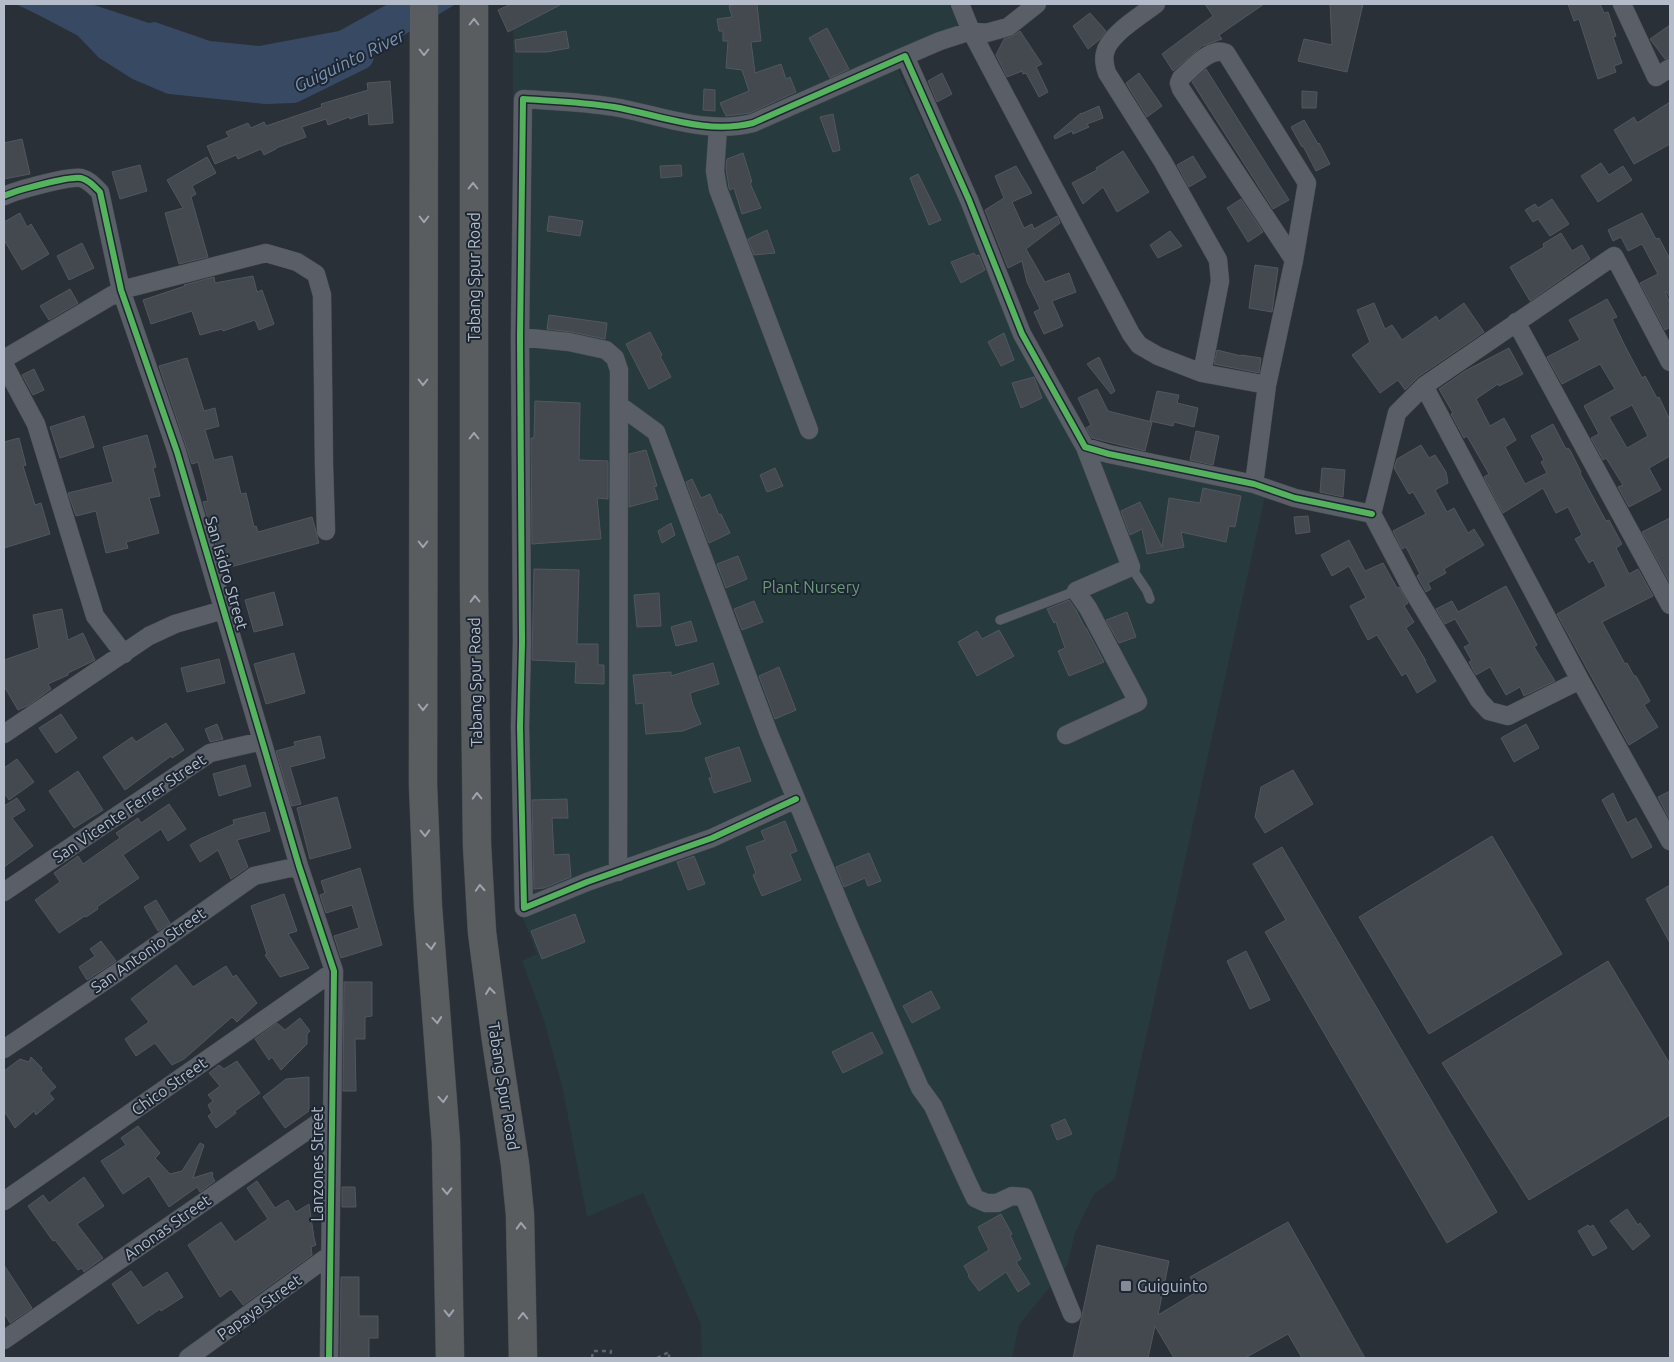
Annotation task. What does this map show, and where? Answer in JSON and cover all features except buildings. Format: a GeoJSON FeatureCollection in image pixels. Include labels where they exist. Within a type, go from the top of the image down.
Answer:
{"type":"FeatureCollection","features":[{"type":"Feature","properties":{"kind":"highway"},"geometry":{"type":"LineString","coordinates":[[424,4],[423,784],[428,907],[446,1142],[450,1358]]}},
{"type":"Feature","properties":{"kind":"highway","name":"Tabang Spur Road"},"geometry":{"type":"LineString","coordinates":[[474,4],[474,587],[477,845],[482,932],[515,1164],[520,1215],[523,1358]]}},
{"type":"Feature","properties":{"kind":"street"},"geometry":{"type":"LineString","coordinates":[[960,4],[971,32],[1131,334],[1139,345],[1158,356],[1202,373],[1266,385]]}},
{"type":"Feature","properties":{"kind":"street"},"geometry":{"type":"LineString","coordinates":[[796,799],[712,838],[587,882],[524,908],[520,727],[522,642],[520,337],[523,99],[612,107],[683,123],[718,128],[753,123],[940,40],[971,32],[986,33],[1008,27],[1037,4]]}},
{"type":"Feature","properties":{"kind":"street"},"geometry":{"type":"LineString","coordinates":[[1156,4],[1108,43],[1104,54],[1104,64],[1107,73],[1163,162],[1218,260],[1220,281],[1202,373]]}},
{"type":"Feature","properties":{"kind":"street"},"geometry":{"type":"LineString","coordinates":[[1622,4],[1656,77],[1670,68]]}},
{"type":"Feature","properties":{"kind":"street"},"geometry":{"type":"LineString","coordinates":[[1254,484],[1266,385],[1294,260],[1307,183],[1226,53],[1220,50],[1212,52],[1181,78],[1179,83],[1294,260]]}},
{"type":"Feature","properties":{"kind":"street"},"geometry":{"type":"LineString","coordinates":[[905,56],[969,200],[1022,334],[1085,447],[1131,566],[1076,591],[1088,608],[1138,702],[1066,735]]}},
{"type":"Feature","properties":{"kind":"street"},"geometry":{"type":"LineString","coordinates":[[718,128],[716,172],[718,189],[809,430]]}},
{"type":"Feature","properties":{"kind":"street","name":"San Isidro Street"},"geometry":{"type":"LineString","coordinates":[[4,196],[53,182],[80,178],[93,183],[100,192],[121,290],[178,452],[299,866],[334,971]]}},
{"type":"Feature","properties":{"kind":"street"},"geometry":{"type":"LineString","coordinates":[[4,359],[121,290],[266,253],[297,262],[316,274],[322,296],[326,531]]}},
{"type":"Feature","properties":{"kind":"street"},"geometry":{"type":"LineString","coordinates":[[1580,680],[1508,716],[1489,711],[1479,700],[1411,588],[1372,514],[1397,413],[1424,386],[1614,256],[1670,362]]}},
{"type":"Feature","properties":{"kind":"street"},"geometry":{"type":"LineString","coordinates":[[1516,322],[1670,605]]}},
{"type":"Feature","properties":{"kind":"street"},"geometry":{"type":"LineString","coordinates":[[520,337],[569,342],[606,350],[615,358],[619,370],[618,872]]}},
{"type":"Feature","properties":{"kind":"street"},"geometry":{"type":"LineString","coordinates":[[4,364],[36,424],[95,616],[124,654]]}},
{"type":"Feature","properties":{"kind":"street"},"geometry":{"type":"LineString","coordinates":[[1424,386],[1580,680],[1670,841]]}},
{"type":"Feature","properties":{"kind":"street"},"geometry":{"type":"LineString","coordinates":[[619,405],[656,432],[769,734],[920,1088],[932,1106],[976,1198],[986,1203],[997,1203],[1012,1196],[1024,1197],[1072,1314]]}},
{"type":"Feature","properties":{"kind":"street"},"geometry":{"type":"LineString","coordinates":[[1085,447],[1109,454],[1254,484],[1295,498],[1372,514]]}},
{"type":"Feature","properties":{"kind":"street"},"geometry":{"type":"LineString","coordinates":[[6,726],[124,654],[149,636],[175,624],[223,610]]}},
{"type":"Feature","properties":{"kind":"street","name":"San Vicente Ferrer Street"},"geometry":{"type":"LineString","coordinates":[[4,892],[210,753],[262,741]]}},
{"type":"Feature","properties":{"kind":"street","name":"San Antonio Street"},"geometry":{"type":"LineString","coordinates":[[4,1049],[124,968],[254,876],[299,866]]}},
{"type":"Feature","properties":{"kind":"street","name":"Lanzones Street"},"geometry":{"type":"LineString","coordinates":[[329,1358],[334,971]]}},
{"type":"Feature","properties":{"kind":"street","name":"Chico Street"},"geometry":{"type":"LineString","coordinates":[[4,1202],[334,971]]}},
{"type":"Feature","properties":{"kind":"street","name":"Anonas Street"},"geometry":{"type":"LineString","coordinates":[[4,1340],[331,1114]]}},
{"type":"Feature","properties":{"kind":"street","name":"Papaya Street"},"geometry":{"type":"LineString","coordinates":[[188,1358],[330,1255]]}},
{"type":"Feature","properties":{"kind":"lane"},"geometry":{"type":"LineString","coordinates":[[1131,566],[1150,599]]}},
{"type":"Feature","properties":{"kind":"lane"},"geometry":{"type":"LineString","coordinates":[[1000,620],[1076,591]]}},
{"type":"Feature","properties":{"kind":"path"},"geometry":{"type":"LineString","coordinates":[[592,1358],[593,1351],[610,1351],[610,1358]]}},
{"type":"Feature","properties":{"kind":"path"},"geometry":{"type":"LineString","coordinates":[[657,1358],[669,1352],[669,1358]]}},
{"type":"Feature","properties":{"kind":"green space","name":"Plant Nursery"},"geometry":{"type":"Polygon","coordinates":[[[513,4],[949,4],[960,24],[891,55],[1078,455],[1265,496],[1115,1179],[1094,1194],[1075,1233],[1067,1266],[1019,1325],[1012,1358],[702,1358],[701,1324],[643,1193],[587,1217],[563,1090],[544,1020],[522,961],[537,954],[513,892],[513,4]]]}},
{"type":"Feature","properties":{"kind":"water"},"geometry":{"type":"Polygon","coordinates":[[[16,4],[91,4],[149,23],[155,22],[210,41],[259,46],[339,31],[388,4],[456,4],[399,38],[331,71],[277,84],[219,86],[114,52],[16,4]]]}},
{"type":"Feature","properties":{"kind":"waterway","name":"Guiguinto River"},"geometry":{"type":"LineString","coordinates":[[48,4],[86,24],[108,47],[138,66],[171,80],[266,90],[293,89],[360,56]]}},
{"type":"Feature","properties":{"kind":"cycle path"},"geometry":{"type":"LineString","coordinates":[[796,799],[712,838],[587,882],[524,908],[520,727],[522,642],[520,337],[523,99],[603,105],[700,125],[735,126],[753,123],[905,56],[969,200],[1022,334],[1085,447],[1109,454],[1254,484],[1295,498],[1372,514]]}},
{"type":"Feature","properties":{"kind":"cycle path"},"geometry":{"type":"LineString","coordinates":[[4,196],[43,184],[75,178],[86,180],[100,192],[121,290],[177,452],[299,866],[334,971],[329,1358]]}},
{"type":"Feature","properties":{"kind":"place","name":"Guiguinto"},"geometry":{"type":"Point","coordinates":[1126,1286]}}]}
